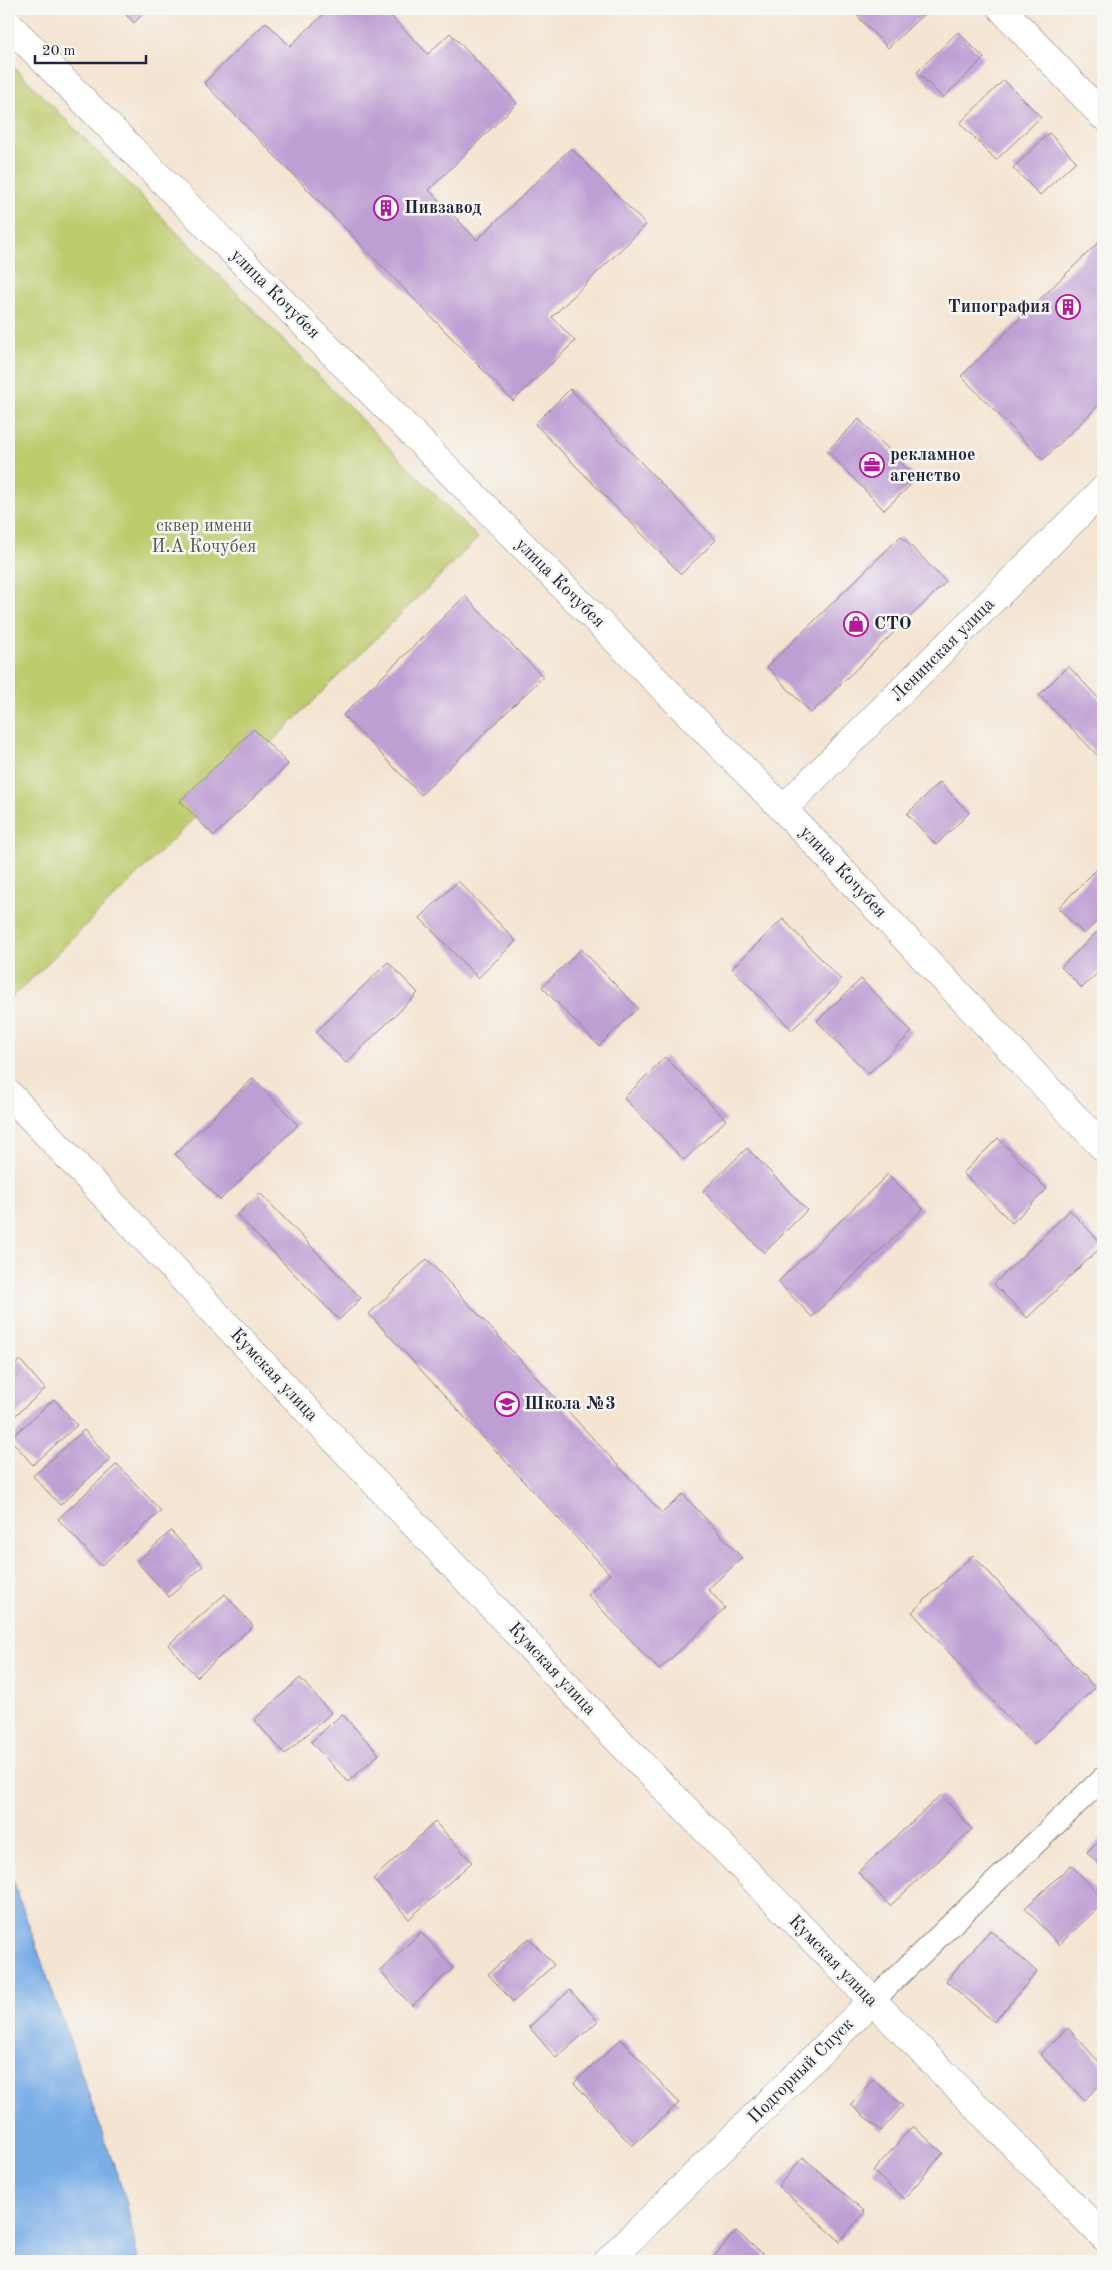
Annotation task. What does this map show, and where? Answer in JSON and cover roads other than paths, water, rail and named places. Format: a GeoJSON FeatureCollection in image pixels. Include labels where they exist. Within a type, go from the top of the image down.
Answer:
{"type":"FeatureCollection","features":[{"type":"Feature","properties":{"kind":"street"},"geometry":{"type":"LineString","coordinates":[[1002,9],[1103,116]]}},
{"type":"Feature","properties":{"kind":"street","name":"улица Кочубея"},"geometry":{"type":"LineString","coordinates":[[9,25],[784,809],[1103,1147]]}},
{"type":"Feature","properties":{"kind":"street","name":"Ленинская улица"},"geometry":{"type":"LineString","coordinates":[[784,809],[1103,490]]}},
{"type":"Feature","properties":{"kind":"street","name":"Кумская улица"},"geometry":{"type":"LineString","coordinates":[[9,1094],[616,1737],[1103,2236]]}},
{"type":"Feature","properties":{"kind":"street","name":"Подгорный Спуск"},"geometry":{"type":"LineString","coordinates":[[608,2261],[872,2001]]}},
{"type":"Feature","properties":{"kind":"lane","name":"Подгорный Спуск"},"geometry":{"type":"LineString","coordinates":[[872,2001],[1103,1778]]}},
{"type":"Feature","properties":{"kind":"water"},"geometry":{"type":"Polygon","coordinates":[[[9,1869],[126,2200],[138,2261],[9,2261],[9,1869]]]}},
{"type":"Feature","properties":{"kind":"place","name":"Пивзавод"},"geometry":{"type":"Point","coordinates":[386,208]}},
{"type":"Feature","properties":{"kind":"place","name":"Типография"},"geometry":{"type":"Point","coordinates":[1068,307]}},
{"type":"Feature","properties":{"kind":"place","name":"рекламное агенство"},"geometry":{"type":"Point","coordinates":[872,465]}},
{"type":"Feature","properties":{"kind":"place","name":"СТО"},"geometry":{"type":"Point","coordinates":[856,624]}},
{"type":"Feature","properties":{"kind":"place","name":"Школа №3"},"geometry":{"type":"Point","coordinates":[507,1404]}},
{"type":"Feature","properties":{"kind":"park label","name":"сквер имени И.А Кочубея"},"geometry":{"type":"Point","coordinates":[204,536]}}]}
